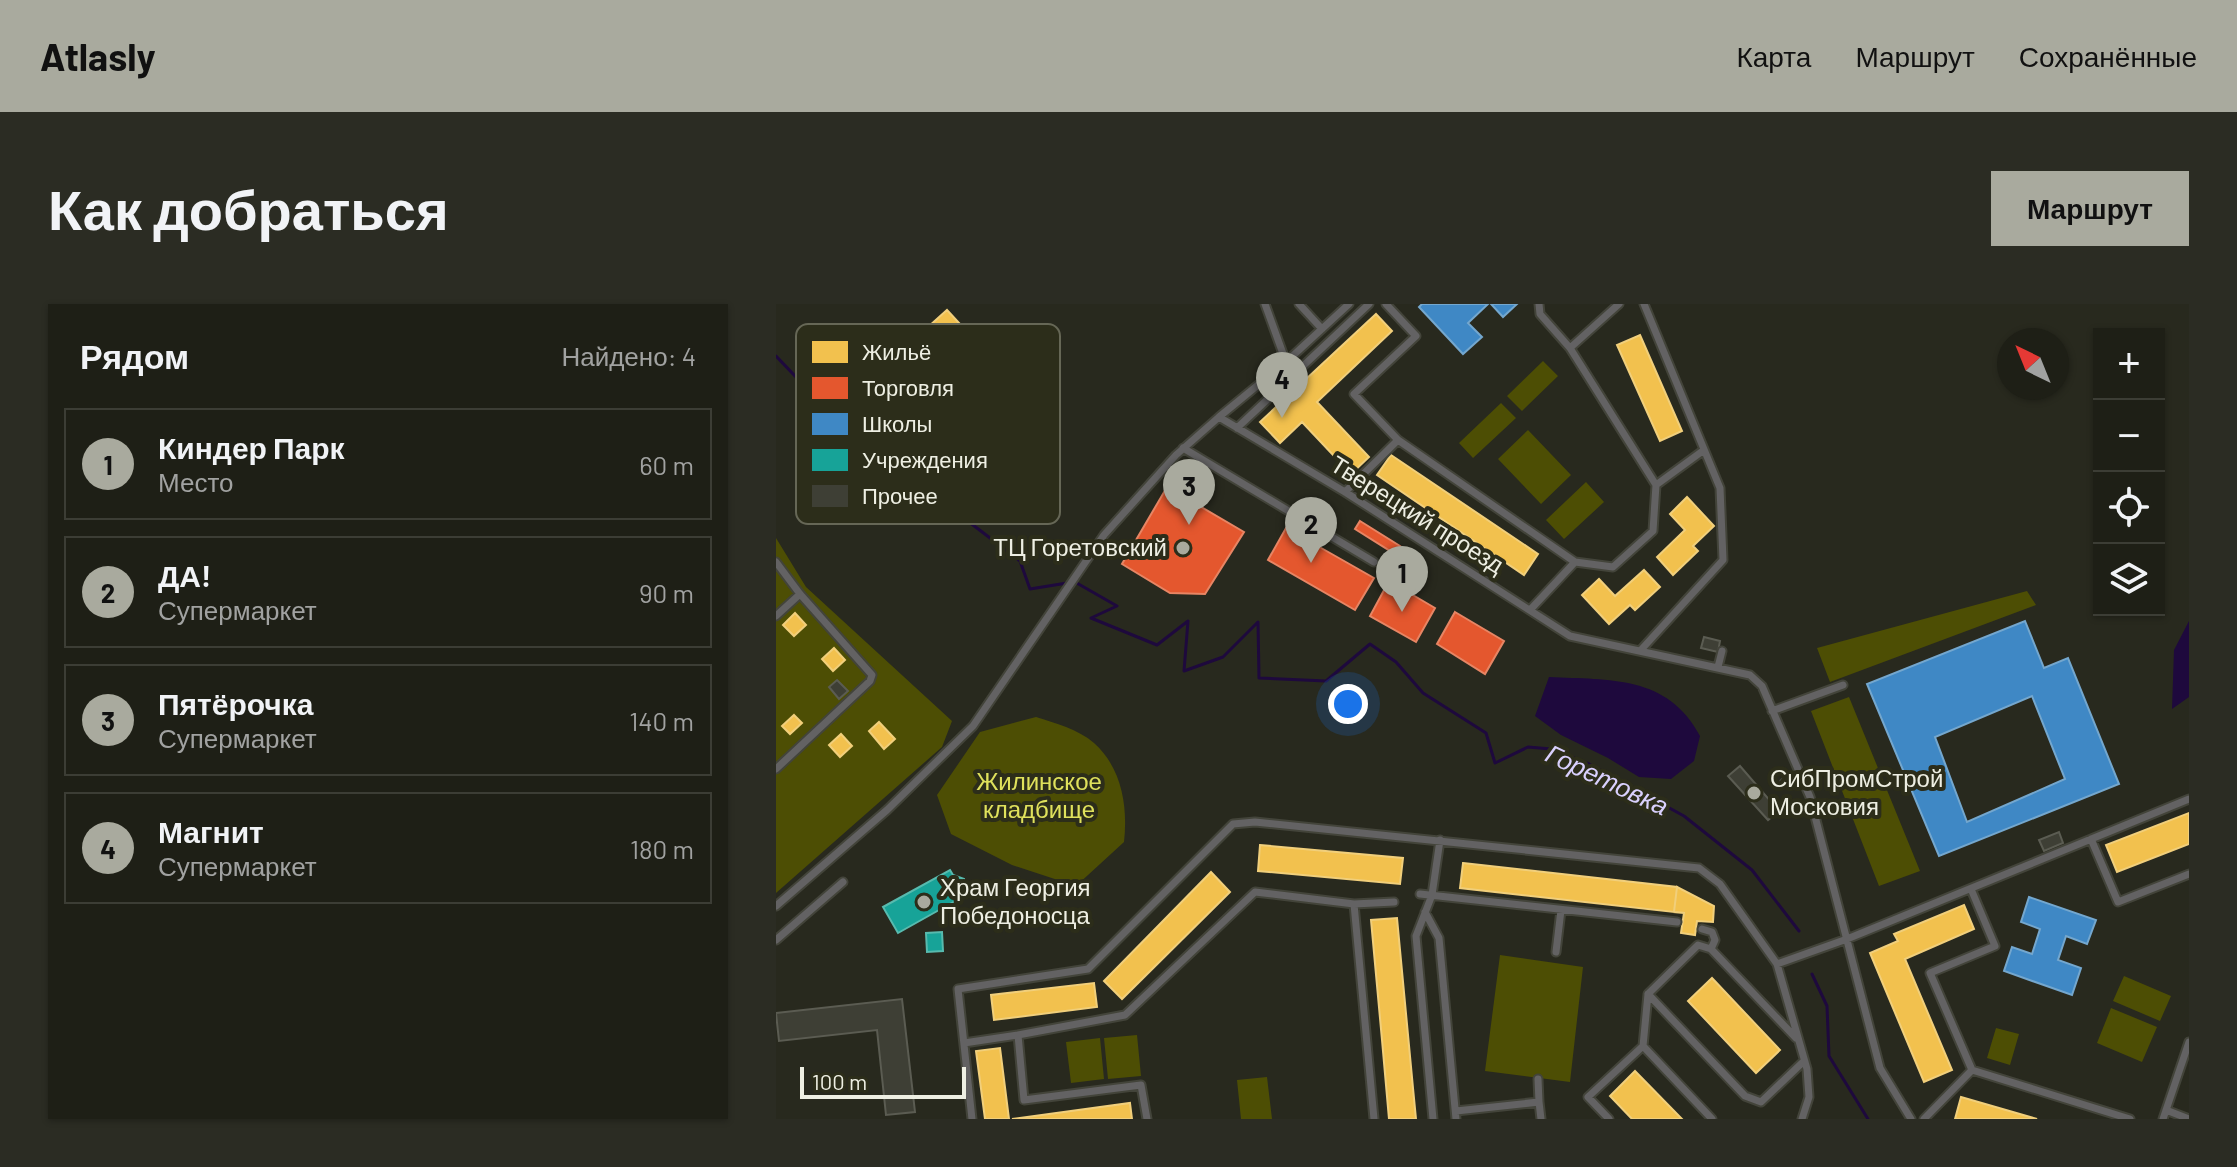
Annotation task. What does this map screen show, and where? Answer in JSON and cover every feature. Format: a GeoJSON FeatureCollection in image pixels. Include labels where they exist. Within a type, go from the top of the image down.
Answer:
{"type":"FeatureCollection","features":[{"type":"Feature","properties":{"kind":"lane"},"geometry":{"type":"LineString","coordinates":[[1265,304],[1286,362]]}},
{"type":"Feature","properties":{"kind":"lane"},"geometry":{"type":"LineString","coordinates":[[1299,304],[1322,329]]}},
{"type":"Feature","properties":{"kind":"lane"},"geometry":{"type":"LineString","coordinates":[[776,906],[887,810],[973,726],[1104,535],[1183,448],[1286,362],[1349,304]]}},
{"type":"Feature","properties":{"kind":"lane"},"geometry":{"type":"LineString","coordinates":[[1237,428],[1369,304]]}},
{"type":"Feature","properties":{"kind":"lane"},"geometry":{"type":"LineString","coordinates":[[1386,304],[1416,336],[1354,394],[1398,440],[1575,562],[1613,567],[1653,531],[1656,485],[1570,348],[1540,314],[1539,304]]}},
{"type":"Feature","properties":{"kind":"lane"},"geometry":{"type":"LineString","coordinates":[[1570,348],[1619,304]]}},
{"type":"Feature","properties":{"kind":"lane"},"geometry":{"type":"LineString","coordinates":[[1640,651],[1723,560],[1720,488],[1644,304]]}},
{"type":"Feature","properties":{"kind":"lane","name":"Тверецкий проезд"},"geometry":{"type":"LineString","coordinates":[[1219,417],[1345,492],[1570,636],[1750,675],[1762,686],[1810,797],[1880,1068],[1911,1119]]}},
{"type":"Feature","properties":{"kind":"lane"},"geometry":{"type":"LineString","coordinates":[[1345,492],[1398,440]]}},
{"type":"Feature","properties":{"kind":"lane"},"geometry":{"type":"LineString","coordinates":[[1183,448],[1374,562]]}},
{"type":"Feature","properties":{"kind":"lane"},"geometry":{"type":"LineString","coordinates":[[1656,485],[1704,450]]}},
{"type":"Feature","properties":{"kind":"lane"},"geometry":{"type":"LineString","coordinates":[[776,562],[800,594],[869,670],[872,679],[776,769]]}},
{"type":"Feature","properties":{"kind":"lane"},"geometry":{"type":"LineString","coordinates":[[1530,610],[1575,562]]}},
{"type":"Feature","properties":{"kind":"lane"},"geometry":{"type":"LineString","coordinates":[[776,616],[800,594]]}},
{"type":"Feature","properties":{"kind":"lane"},"geometry":{"type":"LineString","coordinates":[[1718,667],[1722,651]]}},
{"type":"Feature","properties":{"kind":"lane"},"geometry":{"type":"LineString","coordinates":[[1772,711],[1843,685]]}},
{"type":"Feature","properties":{"kind":"lane"},"geometry":{"type":"LineString","coordinates":[[1784,783],[1799,771]]}},
{"type":"Feature","properties":{"kind":"lane"},"geometry":{"type":"LineString","coordinates":[[1777,964],[1847,939],[2189,799]]}},
{"type":"Feature","properties":{"kind":"lane"},"geometry":{"type":"LineString","coordinates":[[972,1119],[958,989],[1088,969],[1233,824],[1255,822],[1699,868],[1720,884],[1777,964],[1804,1061],[1809,1097],[1802,1119]]}},
{"type":"Feature","properties":{"kind":"lane"},"geometry":{"type":"LineString","coordinates":[[2091,839],[2118,902],[2189,874]]}},
{"type":"Feature","properties":{"kind":"lane"},"geometry":{"type":"LineString","coordinates":[[1433,1119],[1416,936],[1432,895],[1440,840]]}},
{"type":"Feature","properties":{"kind":"lane"},"geometry":{"type":"LineString","coordinates":[[776,940],[843,882]]}},
{"type":"Feature","properties":{"kind":"lane"},"geometry":{"type":"LineString","coordinates":[[1971,889],[1995,946],[1930,973],[1972,1070],[2130,1119]]}},
{"type":"Feature","properties":{"kind":"lane"},"geometry":{"type":"LineString","coordinates":[[964,1043],[1125,1015],[1255,892],[1354,904],[1394,902]]}},
{"type":"Feature","properties":{"kind":"lane"},"geometry":{"type":"LineString","coordinates":[[1420,894],[1677,922]]}},
{"type":"Feature","properties":{"kind":"lane"},"geometry":{"type":"LineString","coordinates":[[1354,904],[1374,1119]]}},
{"type":"Feature","properties":{"kind":"lane"},"geometry":{"type":"LineString","coordinates":[[1556,952],[1561,910]]}},
{"type":"Feature","properties":{"kind":"lane"},"geometry":{"type":"LineString","coordinates":[[1425,912],[1439,938],[1456,1115],[1539,1102]]}},
{"type":"Feature","properties":{"kind":"lane"},"geometry":{"type":"LineString","coordinates":[[1702,929],[1712,932],[1715,940],[1711,949]]}},
{"type":"Feature","properties":{"kind":"lane"},"geometry":{"type":"LineString","coordinates":[[1609,1119],[1588,1097],[1643,1046],[1648,994],[1698,945],[1711,949],[1797,1039]]}},
{"type":"Feature","properties":{"kind":"lane"},"geometry":{"type":"LineString","coordinates":[[1648,994],[1745,1096],[1761,1102],[1804,1061]]}},
{"type":"Feature","properties":{"kind":"lane"},"geometry":{"type":"LineString","coordinates":[[1018,1035],[1024,1100],[1141,1085],[1147,1119]]}},
{"type":"Feature","properties":{"kind":"lane"},"geometry":{"type":"LineString","coordinates":[[2189,1042],[2165,1115],[2189,1119]]}},
{"type":"Feature","properties":{"kind":"lane"},"geometry":{"type":"LineString","coordinates":[[1643,1046],[1712,1119]]}},
{"type":"Feature","properties":{"kind":"lane"},"geometry":{"type":"LineString","coordinates":[[1924,1119],[1972,1070]]}},
{"type":"Feature","properties":{"kind":"lane"},"geometry":{"type":"LineString","coordinates":[[1538,1079],[1541,1119]]}},
{"type":"Feature","properties":{"kind":"green space"},"geometry":{"type":"Polygon","coordinates":[[[1543,361],[1558,376],[1522,411],[1507,396],[1543,361]]]}},
{"type":"Feature","properties":{"kind":"green space"},"geometry":{"type":"Polygon","coordinates":[[[1501,403],[1516,418],[1473,458],[1459,443],[1501,403]]]}},
{"type":"Feature","properties":{"kind":"green space"},"geometry":{"type":"Polygon","coordinates":[[[1528,430],[1571,475],[1541,504],[1498,459],[1528,430]]]}},
{"type":"Feature","properties":{"kind":"green space"},"geometry":{"type":"Polygon","coordinates":[[[1586,482],[1604,502],[1564,539],[1546,520],[1586,482]]]}},
{"type":"Feature","properties":{"kind":"green space"},"geometry":{"type":"Polygon","coordinates":[[[776,538],[806,587],[952,721],[942,747],[776,893],[776,538]]]}},
{"type":"Feature","properties":{"kind":"green space"},"geometry":{"type":"Polygon","coordinates":[[[2027,591],[2036,605],[1830,682],[1817,648],[2027,591]]]}},
{"type":"Feature","properties":{"kind":"green space"},"geometry":{"type":"Polygon","coordinates":[[[1849,697],[1920,871],[1879,886],[1811,711],[1849,697]]]}},
{"type":"Feature","properties":{"kind":"green space","name":"Жилинское кладбище"},"geometry":{"type":"Polygon","coordinates":[[[1036,717],[1074,730],[1094,743],[1111,764],[1121,789],[1125,815],[1124,842],[1076,886],[1012,865],[951,834],[937,795],[980,732],[1036,717]]]}},
{"type":"Feature","properties":{"kind":"green space"},"geometry":{"type":"Polygon","coordinates":[[[1500,955],[1583,967],[1570,1082],[1485,1071],[1500,955]]]}},
{"type":"Feature","properties":{"kind":"green space"},"geometry":{"type":"Polygon","coordinates":[[[2124,976],[2171,996],[2160,1021],[2113,1001],[2124,976]]]}},
{"type":"Feature","properties":{"kind":"green space"},"geometry":{"type":"Polygon","coordinates":[[[2111,1008],[2157,1027],[2142,1062],[2097,1043],[2111,1008]]]}},
{"type":"Feature","properties":{"kind":"green space"},"geometry":{"type":"Polygon","coordinates":[[[1996,1028],[2019,1034],[2010,1065],[1987,1058],[1996,1028]]]}},
{"type":"Feature","properties":{"kind":"green space"},"geometry":{"type":"Polygon","coordinates":[[[1137,1035],[1141,1076],[1108,1079],[1104,1038],[1137,1035]]]}},
{"type":"Feature","properties":{"kind":"green space"},"geometry":{"type":"Polygon","coordinates":[[[1100,1038],[1104,1079],[1071,1083],[1066,1042],[1100,1038]]]}},
{"type":"Feature","properties":{"kind":"green space"},"geometry":{"type":"Polygon","coordinates":[[[1267,1077],[1272,1119],[1241,1119],[1237,1080],[1267,1077]]]}},
{"type":"Feature","properties":{"kind":"shaded area"},"geometry":{"type":"Polygon","coordinates":[[[2189,621],[2189,697],[2172,709],[2174,650],[2189,621]]]}},
{"type":"Feature","properties":{"kind":"shaded area"},"geometry":{"type":"Polygon","coordinates":[[[1549,677],[1615,681],[1654,691],[1687,716],[1700,736],[1694,761],[1671,779],[1639,777],[1561,735],[1535,716],[1549,677]]]}},
{"type":"Feature","properties":{"kind":"building: Жильё"},"geometry":{"type":"Polygon","coordinates":[[[947,310],[959,323],[958,324],[931,324],[947,310]]]}},
{"type":"Feature","properties":{"kind":"building: Жильё"},"geometry":{"type":"Polygon","coordinates":[[[1376,314],[1392,331],[1317,402],[1369,457],[1351,474],[1302,422],[1280,443],[1260,422],[1376,314]]]}},
{"type":"Feature","properties":{"kind":"building: Жильё"},"geometry":{"type":"Polygon","coordinates":[[[1640,335],[1682,431],[1660,441],[1617,345],[1640,335]]]}},
{"type":"Feature","properties":{"kind":"building: Жильё"},"geometry":{"type":"Polygon","coordinates":[[[1391,455],[1538,554],[1524,575],[1377,475],[1391,455]]]}},
{"type":"Feature","properties":{"kind":"building: Жильё"},"geometry":{"type":"Polygon","coordinates":[[[1687,497],[1714,526],[1693,546],[1698,551],[1673,575],[1657,557],[1685,530],[1670,514],[1687,497]]]}},
{"type":"Feature","properties":{"kind":"building: Жильё"},"geometry":{"type":"Polygon","coordinates":[[[1644,570],[1660,587],[1635,610],[1630,605],[1609,624],[1582,595],[1599,579],[1615,596],[1644,570]]]}},
{"type":"Feature","properties":{"kind":"building: Жильё"},"geometry":{"type":"Polygon","coordinates":[[[795,613],[806,625],[794,636],[783,625],[795,613]]]}},
{"type":"Feature","properties":{"kind":"building: Жильё"},"geometry":{"type":"Polygon","coordinates":[[[834,648],[845,660],[833,671],[822,659],[834,648]]]}},
{"type":"Feature","properties":{"kind":"building: Жильё"},"geometry":{"type":"Polygon","coordinates":[[[794,715],[802,723],[790,734],[782,726],[794,715]]]}},
{"type":"Feature","properties":{"kind":"building: Жильё"},"geometry":{"type":"Polygon","coordinates":[[[879,722],[895,739],[884,749],[869,731],[879,722]]]}},
{"type":"Feature","properties":{"kind":"building: Жильё"},"geometry":{"type":"Polygon","coordinates":[[[841,734],[852,746],[840,757],[829,745],[841,734]]]}},
{"type":"Feature","properties":{"kind":"building: Жильё"},"geometry":{"type":"Polygon","coordinates":[[[2189,813],[2189,844],[2117,872],[2106,845],[2189,813]]]}},
{"type":"Feature","properties":{"kind":"building: Жильё"},"geometry":{"type":"Polygon","coordinates":[[[1260,845],[1403,858],[1400,884],[1258,871],[1260,845]]]}},
{"type":"Feature","properties":{"kind":"building: Жильё"},"geometry":{"type":"Polygon","coordinates":[[[1463,863],[1677,887],[1674,912],[1460,888],[1463,863]]]}},
{"type":"Feature","properties":{"kind":"building: Жильё"},"geometry":{"type":"Polygon","coordinates":[[[1211,872],[1230,892],[1122,999],[1104,981],[1211,872]]]}},
{"type":"Feature","properties":{"kind":"building: Жильё"},"geometry":{"type":"Polygon","coordinates":[[[1677,887],[1714,906],[1713,922],[1697,921],[1695,935],[1681,933],[1684,913],[1674,912],[1677,887]]]}},
{"type":"Feature","properties":{"kind":"building: Жильё"},"geometry":{"type":"Polygon","coordinates":[[[1964,905],[1974,929],[1905,959],[1952,1070],[1924,1082],[1870,953],[1898,941],[1894,934],[1964,905]]]}},
{"type":"Feature","properties":{"kind":"building: Жильё"},"geometry":{"type":"Polygon","coordinates":[[[1397,918],[1416,1119],[1389,1119],[1371,920],[1397,918]]]}},
{"type":"Feature","properties":{"kind":"building: Жильё"},"geometry":{"type":"Polygon","coordinates":[[[1712,978],[1780,1050],[1756,1073],[1688,1001],[1712,978]]]}},
{"type":"Feature","properties":{"kind":"building: Жильё"},"geometry":{"type":"Polygon","coordinates":[[[1094,983],[1097,1007],[994,1020],[991,995],[1094,983]]]}},
{"type":"Feature","properties":{"kind":"building: Жильё"},"geometry":{"type":"Polygon","coordinates":[[[1000,1048],[1009,1119],[985,1119],[976,1051],[1000,1048]]]}},
{"type":"Feature","properties":{"kind":"building: Жильё"},"geometry":{"type":"Polygon","coordinates":[[[1635,1071],[1682,1119],[1632,1119],[1610,1096],[1635,1071]]]}},
{"type":"Feature","properties":{"kind":"building: Жильё"},"geometry":{"type":"Polygon","coordinates":[[[1961,1097],[2037,1119],[1955,1119],[1961,1097]]]}},
{"type":"Feature","properties":{"kind":"building: Жильё"},"geometry":{"type":"Polygon","coordinates":[[[1130,1103],[1132,1119],[1012,1119],[1130,1103]]]}},
{"type":"Feature","properties":{"kind":"building: Торговля","name":"ТЦ Горетовский"},"geometry":{"type":"Polygon","coordinates":[[[1167,487],[1244,532],[1205,594],[1170,593],[1122,564],[1167,487]]]}},
{"type":"Feature","properties":{"kind":"building: Торговля"},"geometry":{"type":"Polygon","coordinates":[[[1360,521],[1400,546],[1395,554],[1355,529],[1360,521]]]}},
{"type":"Feature","properties":{"kind":"building: Торговля"},"geometry":{"type":"Polygon","coordinates":[[[1286,528],[1374,578],[1355,610],[1268,560],[1286,528]]]}},
{"type":"Feature","properties":{"kind":"building: Торговля"},"geometry":{"type":"Polygon","coordinates":[[[1389,581],[1435,608],[1416,642],[1370,616],[1389,581]]]}},
{"type":"Feature","properties":{"kind":"building: Торговля"},"geometry":{"type":"Polygon","coordinates":[[[1455,612],[1504,641],[1485,674],[1437,644],[1455,612]]]}},
{"type":"Feature","properties":{"kind":"building: Школы"},"geometry":{"type":"Polygon","coordinates":[[[1422,304],[1488,304],[1468,323],[1482,337],[1463,354],[1419,307],[1422,304]]]}},
{"type":"Feature","properties":{"kind":"building: Школы"},"geometry":{"type":"Polygon","coordinates":[[[1491,304],[1517,304],[1503,317],[1491,304]]]}},
{"type":"Feature","properties":{"kind":"building: Школы"},"geometry":{"type":"Polygon","coordinates":[[[2025,621],[2044,668],[2068,658],[2119,784],[1939,856],[1867,684],[2025,621]],[[2032,696],[1935,737],[1967,822],[2065,779],[2032,696]]]}},
{"type":"Feature","properties":{"kind":"building: Школы"},"geometry":{"type":"Polygon","coordinates":[[[2029,897],[2096,920],[2087,944],[2066,936],[2058,960],[2081,968],[2072,995],[2004,971],[2012,947],[2032,954],[2040,929],[2021,922],[2029,897]]]}},
{"type":"Feature","properties":{"kind":"building: Учреждения","name":"Храм Георгия Победоносца"},"geometry":{"type":"Polygon","coordinates":[[[950,870],[953,875],[964,879],[964,896],[898,933],[883,907],[950,870]]]}},
{"type":"Feature","properties":{"kind":"building: Учреждения"},"geometry":{"type":"Polygon","coordinates":[[[942,932],[943,951],[927,952],[926,933],[942,932]]]}},
{"type":"Feature","properties":{"kind":"building: Прочее"},"geometry":{"type":"Polygon","coordinates":[[[1704,637],[1720,641],[1718,652],[1701,648],[1704,637]]]}},
{"type":"Feature","properties":{"kind":"building: Прочее"},"geometry":{"type":"Polygon","coordinates":[[[837,680],[848,691],[839,699],[829,687],[837,680]]]}},
{"type":"Feature","properties":{"kind":"building: Прочее","name":"СибПромСтрой Московия"},"geometry":{"type":"Polygon","coordinates":[[[1740,766],[1779,811],[1768,820],[1728,776],[1740,766]]]}},
{"type":"Feature","properties":{"kind":"building: Прочее"},"geometry":{"type":"Polygon","coordinates":[[[2059,832],[2063,843],[2044,851],[2039,840],[2059,832]]]}},
{"type":"Feature","properties":{"kind":"building: Прочее"},"geometry":{"type":"Polygon","coordinates":[[[902,999],[915,1112],[886,1115],[877,1030],[779,1041],[776,1013],[902,999]]]}},
{"type":"Feature","properties":{"kind":"waterway","name":"Горетовка"},"geometry":{"type":"LineString","coordinates":[[776,356],[796,377]]}},
{"type":"Feature","properties":{"kind":"waterway","name":"Горетовка"},"geometry":{"type":"LineString","coordinates":[[971,524],[1020,561],[1030,589],[1067,583]]}},
{"type":"Feature","properties":{"kind":"waterway","name":"Горетовка"},"geometry":{"type":"LineString","coordinates":[[1075,582],[1117,606],[1091,618],[1157,645],[1188,621],[1184,671],[1223,657],[1258,622],[1259,678],[1326,681],[1370,644],[1396,662],[1423,693],[1486,733],[1495,763],[1528,747],[1551,749],[1589,764],[1684,816],[1752,870],[1799,931]]}},
{"type":"Feature","properties":{"kind":"waterway","name":"Горетовка"},"geometry":{"type":"LineString","coordinates":[[1812,974],[1827,1006],[1829,1056],[1868,1119]]}},
{"type":"Feature","properties":{"kind":"place","name":"Магнит"},"geometry":{"type":"Point","coordinates":[1282,418]}},
{"type":"Feature","properties":{"kind":"place","name":"Пятёрочка"},"geometry":{"type":"Point","coordinates":[1189,525]}},
{"type":"Feature","properties":{"kind":"place","name":"ТЦ Горетовский"},"geometry":{"type":"Point","coordinates":[1183,548]}},
{"type":"Feature","properties":{"kind":"place","name":"ДА!"},"geometry":{"type":"Point","coordinates":[1311,563]}},
{"type":"Feature","properties":{"kind":"place","name":"Киндер Парк"},"geometry":{"type":"Point","coordinates":[1402,612]}},
{"type":"Feature","properties":{"kind":"place","name":"СибПромСтрой Московия"},"geometry":{"type":"Point","coordinates":[1754,793]}},
{"type":"Feature","properties":{"kind":"place","name":"Храм Георгия Победоносца"},"geometry":{"type":"Point","coordinates":[924,902]}}]}
